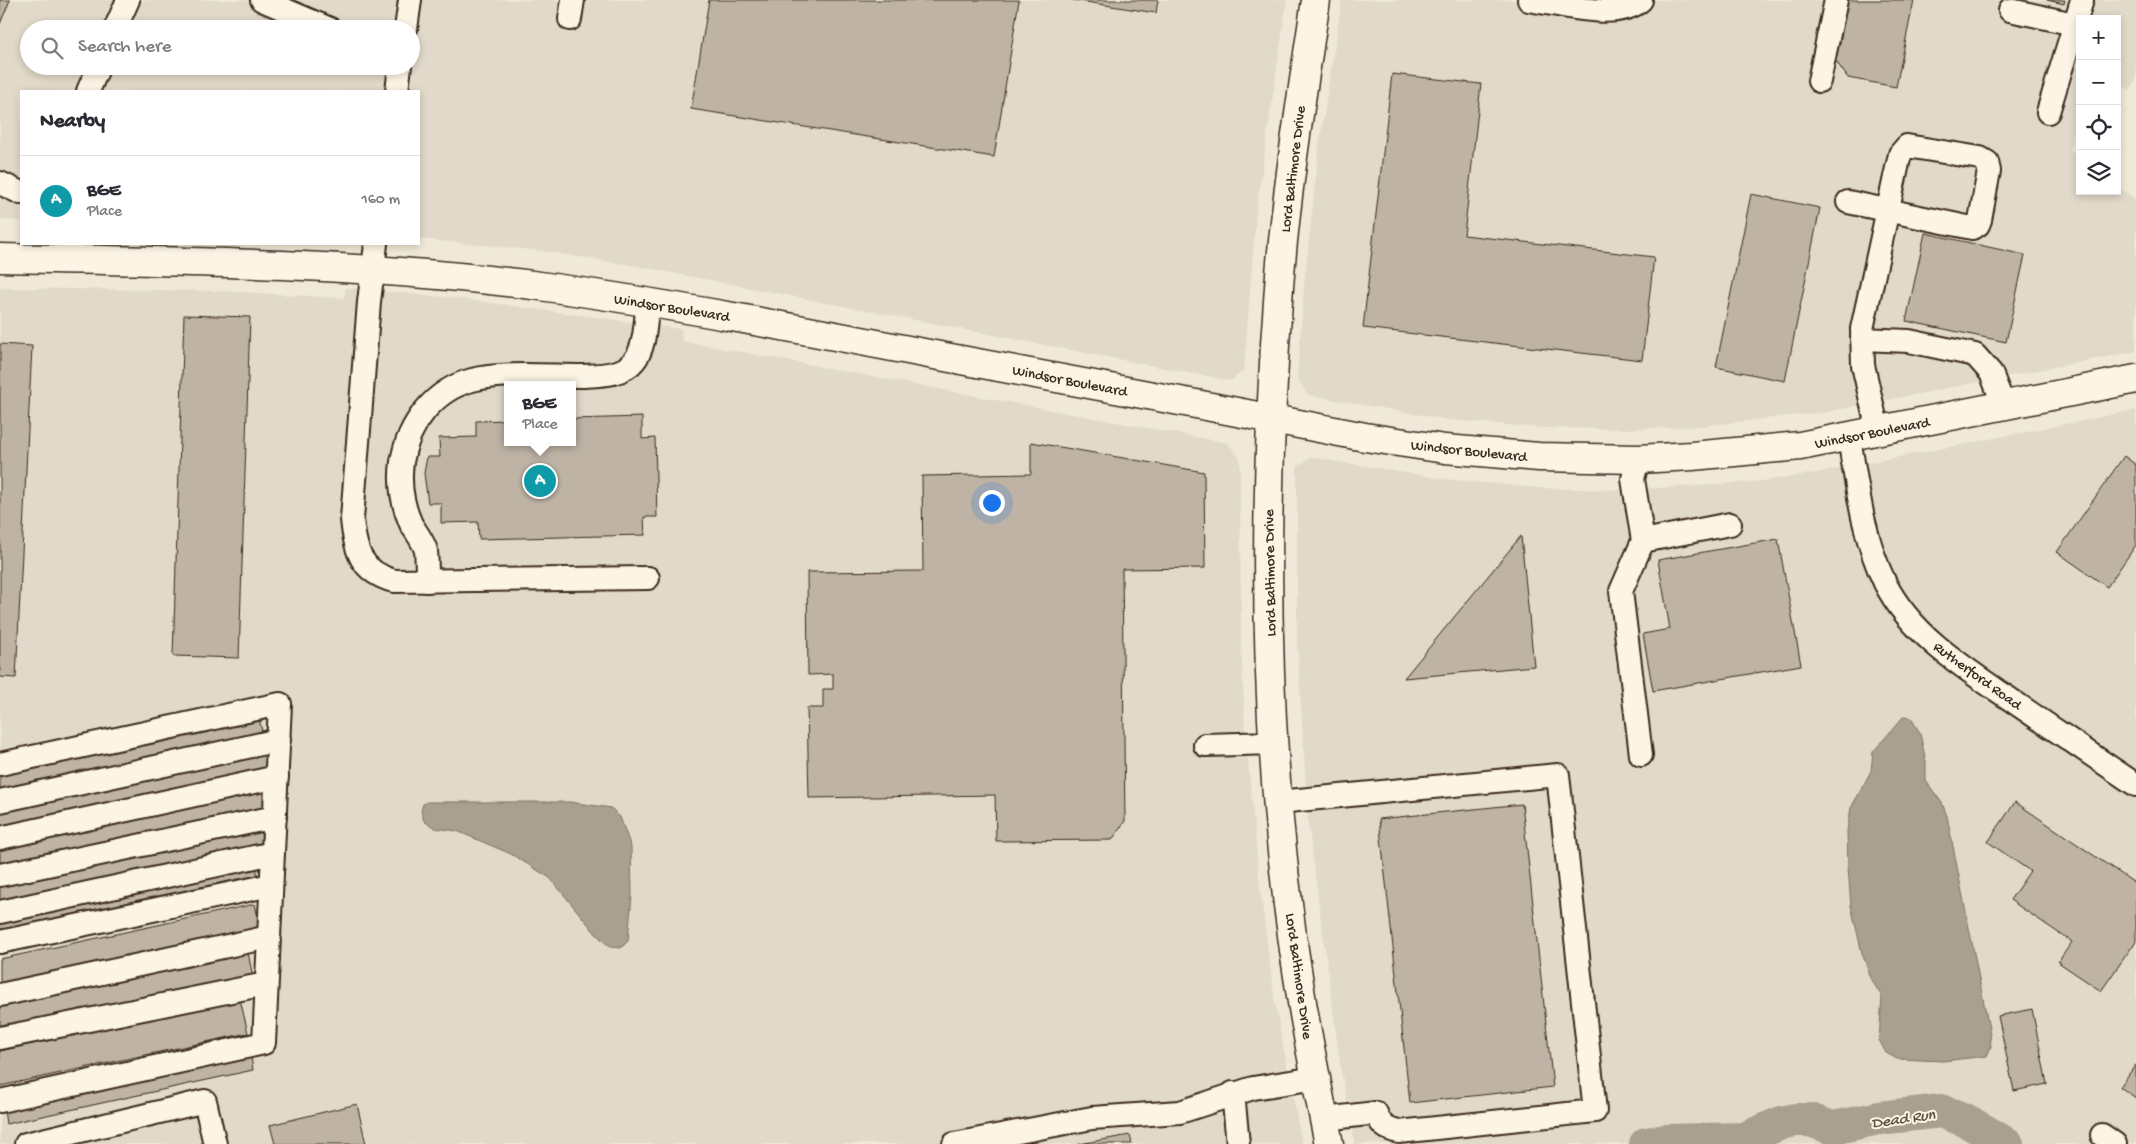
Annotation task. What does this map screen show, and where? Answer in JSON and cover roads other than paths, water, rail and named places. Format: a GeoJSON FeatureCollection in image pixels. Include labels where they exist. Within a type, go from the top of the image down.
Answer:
{"type":"FeatureCollection","features":[{"type":"Feature","properties":{"kind":"main road","name":"Lord Baltimore Drive"},"geometry":{"type":"LineString","coordinates":[[1316,0],[1285,216],[1271,418],[1267,545],[1278,802],[1298,976],[1326,1132]]}},
{"type":"Feature","properties":{"kind":"main road","name":"Windsor Boulevard"},"geometry":{"type":"LineString","coordinates":[[17,253],[159,260],[374,257],[540,286],[708,312],[1365,437],[1445,450],[1539,457],[1638,459],[1800,446],[2136,379]]}},
{"type":"Feature","properties":{"kind":"street"},"geometry":{"type":"LineString","coordinates":[[119,20],[128,0]]}},
{"type":"Feature","properties":{"kind":"street"},"geometry":{"type":"LineString","coordinates":[[262,0],[309,20]]}},
{"type":"Feature","properties":{"kind":"street"},"geometry":{"type":"LineString","coordinates":[[407,20],[410,0]]}},
{"type":"Feature","properties":{"kind":"street"},"geometry":{"type":"LineString","coordinates":[[1529,0],[1604,11],[1622,10],[1637,4],[1641,0]]}},
{"type":"Feature","properties":{"kind":"street"},"geometry":{"type":"LineString","coordinates":[[1819,81],[1836,0]]}},
{"type":"Feature","properties":{"kind":"street"},"geometry":{"type":"LineString","coordinates":[[2048,112],[2082,0]]}},
{"type":"Feature","properties":{"kind":"street"},"geometry":{"type":"LineString","coordinates":[[2010,10],[2074,24]]}},
{"type":"Feature","properties":{"kind":"street"},"geometry":{"type":"LineString","coordinates":[[88,90],[95,75]]}},
{"type":"Feature","properties":{"kind":"street"},"geometry":{"type":"LineString","coordinates":[[397,90],[399,75]]}},
{"type":"Feature","properties":{"kind":"street"},"geometry":{"type":"LineString","coordinates":[[1848,202],[1887,211],[1972,228],[1978,225],[1980,220],[1989,171],[1987,162],[1980,158],[1907,146],[1900,154],[1887,211],[1862,329],[1863,365],[1878,431]]}},
{"type":"Feature","properties":{"kind":"street"},"geometry":{"type":"LineString","coordinates":[[0,184],[20,193]]}},
{"type":"Feature","properties":{"kind":"street"},"geometry":{"type":"LineString","coordinates":[[374,257],[352,519],[354,541],[359,556],[368,568],[380,577],[394,581],[648,578]]}},
{"type":"Feature","properties":{"kind":"street"},"geometry":{"type":"LineString","coordinates":[[427,581],[426,549],[403,505],[400,487],[402,462],[408,439],[418,418],[443,394],[472,380],[500,377],[604,375],[620,371],[632,363],[640,353],[648,303]]}},
{"type":"Feature","properties":{"kind":"street"},"geometry":{"type":"LineString","coordinates":[[1862,339],[1909,341],[1975,355],[1991,373],[2004,406]]}},
{"type":"Feature","properties":{"kind":"street","name":"Rutherford Road"},"geometry":{"type":"LineString","coordinates":[[1849,437],[1860,504],[1872,550],[1885,583],[1902,611],[1951,659],[2136,785]]}},
{"type":"Feature","properties":{"kind":"street"},"geometry":{"type":"LineString","coordinates":[[1638,459],[1633,479],[1643,541],[1621,591],[1641,754]]}},
{"type":"Feature","properties":{"kind":"street"},"geometry":{"type":"LineString","coordinates":[[1643,541],[1730,524]]}},
{"type":"Feature","properties":{"kind":"street"},"geometry":{"type":"LineString","coordinates":[[0,764],[280,704],[264,1043],[0,1101]]}},
{"type":"Feature","properties":{"kind":"street"},"geometry":{"type":"LineString","coordinates":[[0,800],[279,740]]}},
{"type":"Feature","properties":{"kind":"street"},"geometry":{"type":"LineString","coordinates":[[1205,745],[1274,743]]}},
{"type":"Feature","properties":{"kind":"street"},"geometry":{"type":"LineString","coordinates":[[1278,802],[1558,775],[1595,1111],[1399,1132],[1387,1129],[1381,1124],[1376,1113],[1326,1132]]}},
{"type":"Feature","properties":{"kind":"street"},"geometry":{"type":"LineString","coordinates":[[0,838],[277,777]]}},
{"type":"Feature","properties":{"kind":"street"},"geometry":{"type":"LineString","coordinates":[[0,875],[275,817]]}},
{"type":"Feature","properties":{"kind":"street"},"geometry":{"type":"LineString","coordinates":[[0,912],[273,853]]}},
{"type":"Feature","properties":{"kind":"street"},"geometry":{"type":"LineString","coordinates":[[0,942],[272,885]]}},
{"type":"Feature","properties":{"kind":"street"},"geometry":{"type":"LineString","coordinates":[[0,995],[269,937]]}},
{"type":"Feature","properties":{"kind":"street"},"geometry":{"type":"LineString","coordinates":[[0,1038],[266,984]]}},
{"type":"Feature","properties":{"kind":"street"},"geometry":{"type":"LineString","coordinates":[[954,1144],[1092,1118],[1180,1112],[1253,1088],[1316,1078]]}},
{"type":"Feature","properties":{"kind":"street"},"geometry":{"type":"LineString","coordinates":[[1233,1093],[1238,1144]]}},
{"type":"Feature","properties":{"kind":"street"},"geometry":{"type":"LineString","coordinates":[[26,1144],[205,1101],[215,1144]]}},
{"type":"Feature","properties":{"kind":"waterway","name":"Dead Run"},"geometry":{"type":"LineString","coordinates":[[1646,1144],[1666,1141],[1744,1139],[1781,1123],[1795,1120],[1810,1120],[1833,1128],[1879,1118],[1941,1111],[1965,1120],[2007,1144]]}},
{"type":"Feature","properties":{"kind":"place","name":"BGE"},"geometry":{"type":"Point","coordinates":[540,481]}}]}
